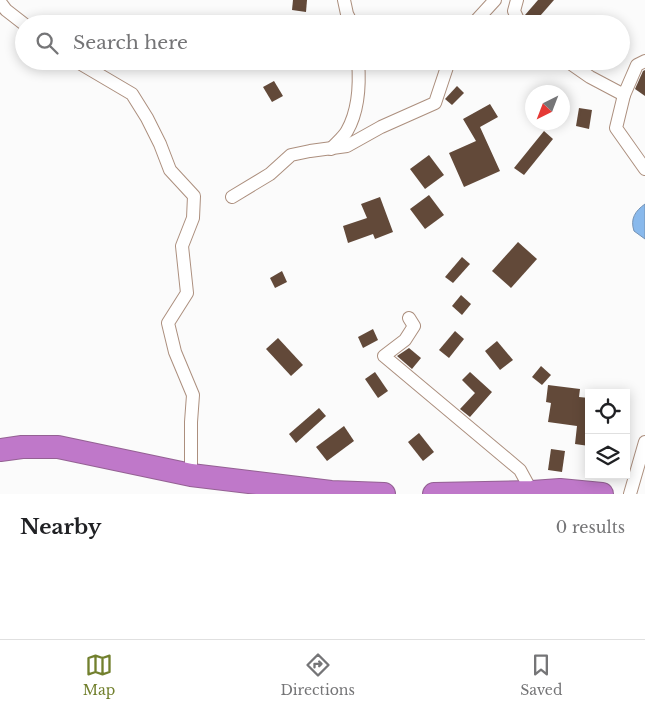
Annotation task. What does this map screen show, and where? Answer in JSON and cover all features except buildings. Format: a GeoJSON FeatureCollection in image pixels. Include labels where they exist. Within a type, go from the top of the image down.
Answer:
{"type":"FeatureCollection","features":[{"type":"Feature","properties":{"kind":"highway"},"geometry":{"type":"LineString","coordinates":[[0,450],[22,447],[58,447],[191,475],[331,492],[384,494]]}},
{"type":"Feature","properties":{"kind":"highway"},"geometry":{"type":"LineString","coordinates":[[434,494],[560,490],[602,494]]}},
{"type":"Feature","properties":{"kind":"street"},"geometry":{"type":"LineString","coordinates":[[344,0],[347,15]]}},
{"type":"Feature","properties":{"kind":"street"},"geometry":{"type":"LineString","coordinates":[[481,15],[495,0]]}},
{"type":"Feature","properties":{"kind":"street"},"geometry":{"type":"LineString","coordinates":[[516,15],[514,11],[517,0]]}},
{"type":"Feature","properties":{"kind":"street"},"geometry":{"type":"LineString","coordinates":[[0,2],[15,17]]}},
{"type":"Feature","properties":{"kind":"street"},"geometry":{"type":"LineString","coordinates":[[645,60],[637,65],[624,95],[616,128],[645,169]]}},
{"type":"Feature","properties":{"kind":"street"},"geometry":{"type":"LineString","coordinates":[[91,70],[132,94],[160,144],[170,170],[194,196],[193,218],[182,246],[187,294],[168,323],[175,352],[193,395],[191,475]]}},
{"type":"Feature","properties":{"kind":"street"},"geometry":{"type":"LineString","coordinates":[[331,149],[346,133],[356,111],[360,78],[359,70]]}},
{"type":"Feature","properties":{"kind":"street"},"geometry":{"type":"LineString","coordinates":[[232,197],[270,174],[291,155],[347,146],[381,127],[434,103],[446,70]]}},
{"type":"Feature","properties":{"kind":"street"},"geometry":{"type":"LineString","coordinates":[[580,70],[624,95]]}},
{"type":"Feature","properties":{"kind":"street"},"geometry":{"type":"LineString","coordinates":[[409,318],[414,326],[405,340],[384,356],[520,470],[532,492]]}},
{"type":"Feature","properties":{"kind":"street"},"geometry":{"type":"LineString","coordinates":[[630,494],[645,442]]}},
{"type":"Feature","properties":{"kind":"water"},"geometry":{"type":"Polygon","coordinates":[[[645,204],[645,239],[634,231],[633,219],[638,209],[645,204]]]}}]}
